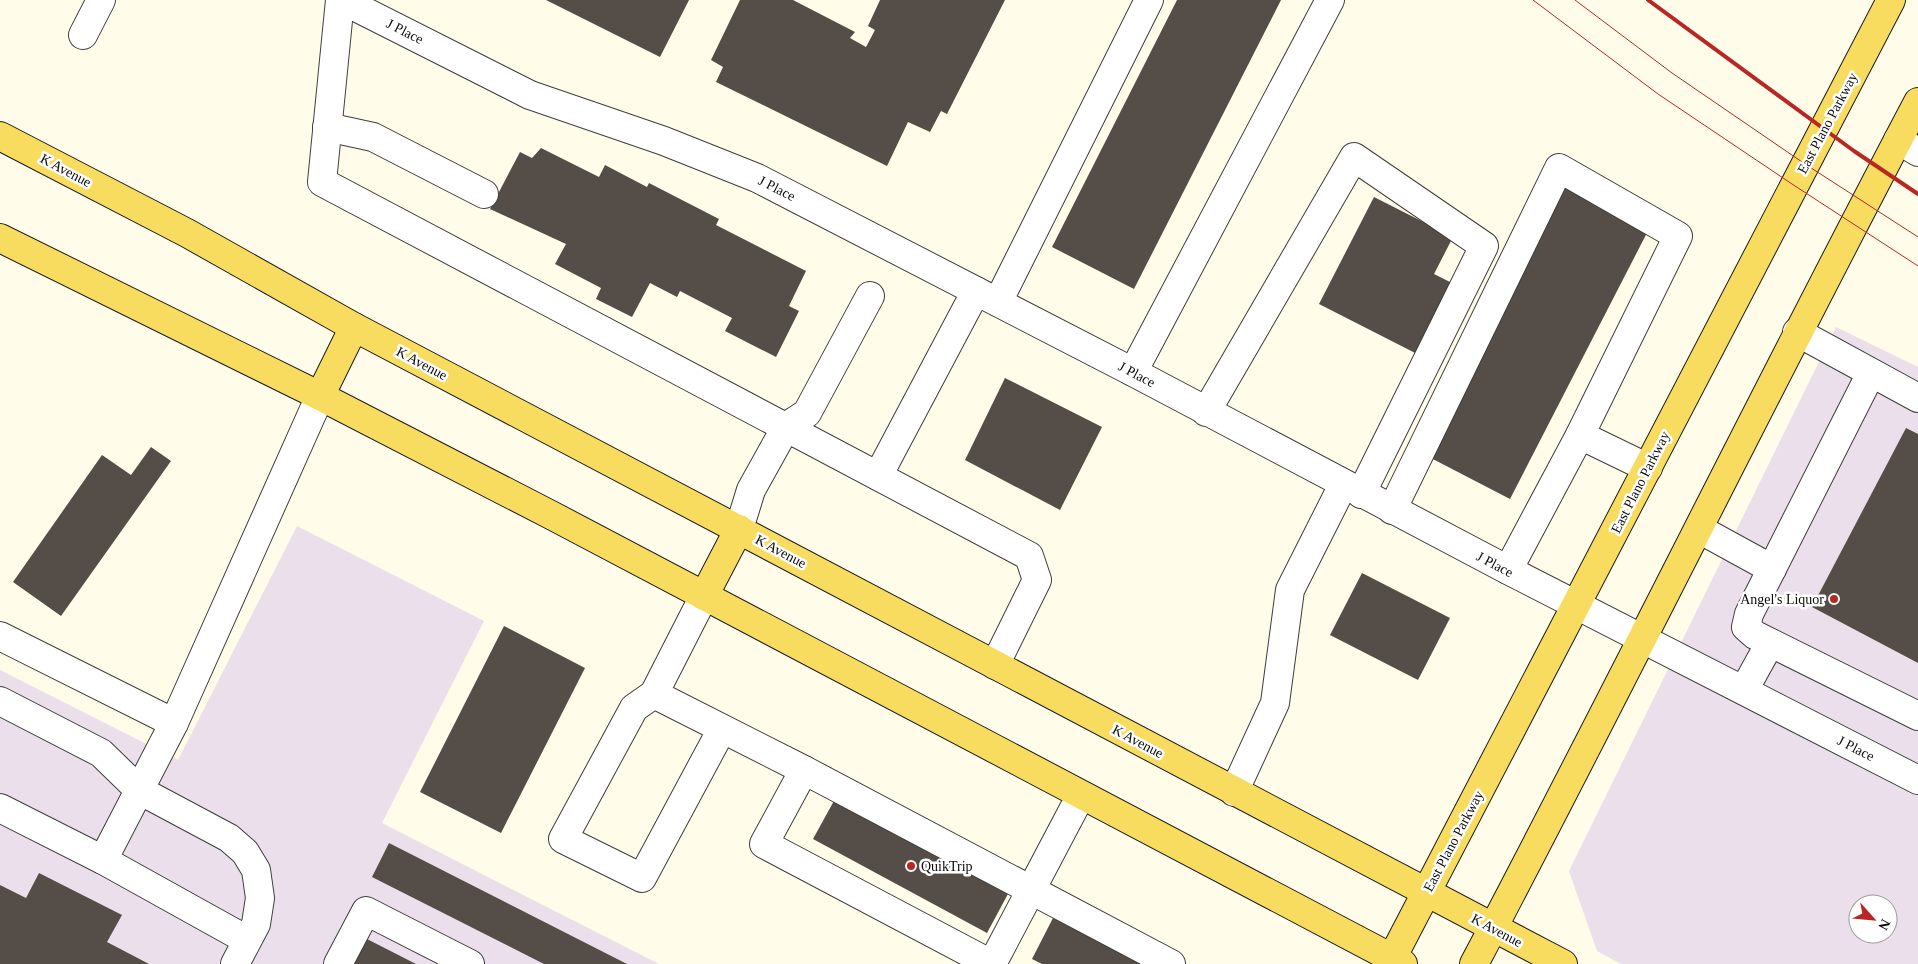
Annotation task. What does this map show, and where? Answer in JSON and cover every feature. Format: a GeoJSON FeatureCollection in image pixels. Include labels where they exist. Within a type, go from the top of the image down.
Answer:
{"type":"FeatureCollection","features":[{"type":"Feature","properties":{"kind":"main road","name":"East Plano Parkway"},"geometry":{"type":"LineString","coordinates":[[1395,962],[1426,892],[1891,0]]}},
{"type":"Feature","properties":{"kind":"main road"},"geometry":{"type":"LineString","coordinates":[[1474,964],[1699,529],[1797,332],[1908,146],[1918,102]]}},
{"type":"Feature","properties":{"kind":"main road","name":"K Avenue"},"geometry":{"type":"LineString","coordinates":[[3,134],[187,233],[354,327],[1563,964]]}},
{"type":"Feature","properties":{"kind":"main road"},"geometry":{"type":"LineString","coordinates":[[0,238],[320,396],[704,596],[1395,962]]}},
{"type":"Feature","properties":{"kind":"main road"},"geometry":{"type":"LineString","coordinates":[[320,396],[354,327]]}},
{"type":"Feature","properties":{"kind":"main road"},"geometry":{"type":"LineString","coordinates":[[704,596],[739,529]]}},
{"type":"Feature","properties":{"kind":"street"},"geometry":{"type":"LineString","coordinates":[[83,35],[101,0]]}},
{"type":"Feature","properties":{"kind":"street"},"geometry":{"type":"LineString","coordinates":[[341,0],[322,182],[1029,556],[1037,580],[995,665]]}},
{"type":"Feature","properties":{"kind":"street","name":"J Place"},"geometry":{"type":"LineString","coordinates":[[341,0],[530,95],[664,141],[758,178],[1133,372],[1576,606],[1918,780]]}},
{"type":"Feature","properties":{"kind":"street"},"geometry":{"type":"LineString","coordinates":[[878,476],[987,296],[1149,0]]}},
{"type":"Feature","properties":{"kind":"street"},"geometry":{"type":"LineString","coordinates":[[1133,372],[1330,0]]}},
{"type":"Feature","properties":{"kind":"street"},"geometry":{"type":"LineString","coordinates":[[327,127],[373,137],[484,194]]}},
{"type":"Feature","properties":{"kind":"street"},"geometry":{"type":"LineString","coordinates":[[1206,412],[1354,157],[1484,246],[1352,489],[1290,590],[1275,703],[1234,792]]}},
{"type":"Feature","properties":{"kind":"street"},"geometry":{"type":"LineString","coordinates":[[1392,510],[1560,168],[1678,236],[1580,435],[1508,570]]}},
{"type":"Feature","properties":{"kind":"street"},"geometry":{"type":"LineString","coordinates":[[739,529],[751,490],[786,427],[807,413],[870,296]]}},
{"type":"Feature","properties":{"kind":"street"},"geometry":{"type":"LineString","coordinates":[[1797,332],[1918,398]]}},
{"type":"Feature","properties":{"kind":"street"},"geometry":{"type":"LineString","coordinates":[[1872,373],[1749,614],[1746,627],[1754,635],[1918,716]]}},
{"type":"Feature","properties":{"kind":"street"},"geometry":{"type":"LineString","coordinates":[[103,860],[174,723],[320,396]]}},
{"type":"Feature","properties":{"kind":"street"},"geometry":{"type":"LineString","coordinates":[[1580,435],[1648,468]]}},
{"type":"Feature","properties":{"kind":"street"},"geometry":{"type":"LineString","coordinates":[[1699,529],[1772,569]]}},
{"type":"Feature","properties":{"kind":"street"},"geometry":{"type":"LineString","coordinates":[[704,596],[654,694],[634,708],[563,839],[642,878],[722,729]]}},
{"type":"Feature","properties":{"kind":"street"},"geometry":{"type":"LineString","coordinates":[[0,636],[174,723]]}},
{"type":"Feature","properties":{"kind":"street"},"geometry":{"type":"LineString","coordinates":[[1744,690],[1770,643]]}},
{"type":"Feature","properties":{"kind":"street"},"geometry":{"type":"LineString","coordinates":[[654,694],[804,770],[1171,964]]}},
{"type":"Feature","properties":{"kind":"street"},"geometry":{"type":"LineString","coordinates":[[0,701],[101,753],[139,790],[229,838],[245,852],[256,870],[260,898],[256,924],[235,964]]}},
{"type":"Feature","properties":{"kind":"street"},"geometry":{"type":"LineString","coordinates":[[804,770],[764,844],[991,964],[1081,795]]}},
{"type":"Feature","properties":{"kind":"street"},"geometry":{"type":"LineString","coordinates":[[0,808],[103,860],[247,940]]}},
{"type":"Feature","properties":{"kind":"street"},"geometry":{"type":"LineString","coordinates":[[338,964],[366,911],[470,964]]}},
{"type":"Feature","properties":{"kind":"shaded area"},"geometry":{"type":"Polygon","coordinates":[[[1836,327],[1918,367],[1918,964],[1621,964],[1597,951],[1569,871],[1836,327]]]}},
{"type":"Feature","properties":{"kind":"shaded area"},"geometry":{"type":"Polygon","coordinates":[[[297,526],[484,621],[382,823],[659,964],[0,964],[0,670],[178,760],[297,526]]]}},
{"type":"Feature","properties":{"kind":"building"},"geometry":{"type":"Polygon","coordinates":[[[546,0],[689,0],[660,57],[546,0]]]}},
{"type":"Feature","properties":{"kind":"building"},"geometry":{"type":"Polygon","coordinates":[[[740,0],[793,0],[855,32],[850,38],[866,47],[875,30],[868,26],[880,0],[1005,0],[947,114],[941,111],[930,132],[908,122],[887,166],[716,82],[723,67],[711,60],[740,0]]]}},
{"type":"Feature","properties":{"kind":"building"},"geometry":{"type":"Polygon","coordinates":[[[1177,0],[1281,0],[1134,289],[1052,247],[1177,0]]]}},
{"type":"Feature","properties":{"kind":"building"},"geometry":{"type":"Polygon","coordinates":[[[541,148],[599,177],[605,165],[647,187],[649,183],[719,219],[716,225],[806,271],[789,306],[799,311],[776,357],[725,331],[732,318],[680,291],[677,297],[650,283],[632,317],[596,299],[601,288],[555,264],[566,244],[490,209],[520,152],[532,158],[541,148]]]}},
{"type":"Feature","properties":{"kind":"building"},"geometry":{"type":"Polygon","coordinates":[[[1568,183],[1651,225],[1510,499],[1427,456],[1568,183]]]}},
{"type":"Feature","properties":{"kind":"building"},"geometry":{"type":"Polygon","coordinates":[[[1374,197],[1453,237],[1434,274],[1458,286],[1423,357],[1319,304],[1374,197]]]}},
{"type":"Feature","properties":{"kind":"building"},"geometry":{"type":"Polygon","coordinates":[[[1005,378],[1102,427],[1060,510],[965,460],[1005,378]]]}},
{"type":"Feature","properties":{"kind":"building"},"geometry":{"type":"Polygon","coordinates":[[[1906,428],[1918,434],[1918,663],[1812,607],[1906,428]]]}},
{"type":"Feature","properties":{"kind":"building"},"geometry":{"type":"Polygon","coordinates":[[[151,447],[171,461],[61,616],[13,582],[102,455],[131,475],[151,447]]]}},
{"type":"Feature","properties":{"kind":"building"},"geometry":{"type":"Polygon","coordinates":[[[1362,573],[1450,618],[1418,680],[1330,635],[1362,573]]]}},
{"type":"Feature","properties":{"kind":"building"},"geometry":{"type":"Polygon","coordinates":[[[504,626],[585,668],[501,833],[420,792],[504,626]]]}},
{"type":"Feature","properties":{"kind":"building","name":"QuikTrip"},"geometry":{"type":"Polygon","coordinates":[[[835,799],[1009,892],[987,933],[813,839],[835,799]]]}},
{"type":"Feature","properties":{"kind":"building"},"geometry":{"type":"Polygon","coordinates":[[[389,843],[627,964],[544,964],[372,877],[389,843]]]}},
{"type":"Feature","properties":{"kind":"building"},"geometry":{"type":"Polygon","coordinates":[[[39,873],[122,915],[107,942],[149,964],[0,964],[0,885],[26,898],[39,873]]]}},
{"type":"Feature","properties":{"kind":"building"},"geometry":{"type":"Polygon","coordinates":[[[1053,918],[1144,964],[1042,964],[1032,959],[1053,918]]]}},
{"type":"Feature","properties":{"kind":"building"},"geometry":{"type":"Polygon","coordinates":[[[365,938],[416,964],[352,964],[365,938]]]}},
{"type":"Feature","properties":{"kind":"tram line"},"geometry":{"type":"LineString","coordinates":[[1533,0],[1658,94],[1918,266]]}},
{"type":"Feature","properties":{"kind":"tram line"},"geometry":{"type":"LineString","coordinates":[[1575,0],[1672,73],[1805,164],[1918,237]]}},
{"type":"Feature","properties":{"kind":"railway"},"geometry":{"type":"LineString","coordinates":[[1648,0],[1854,151],[1918,194]]}},
{"type":"Feature","properties":{"kind":"place","name":"Angel's Liquor"},"geometry":{"type":"Point","coordinates":[1834,599]}},
{"type":"Feature","properties":{"kind":"place","name":"QuikTrip"},"geometry":{"type":"Point","coordinates":[911,866]}}]}
